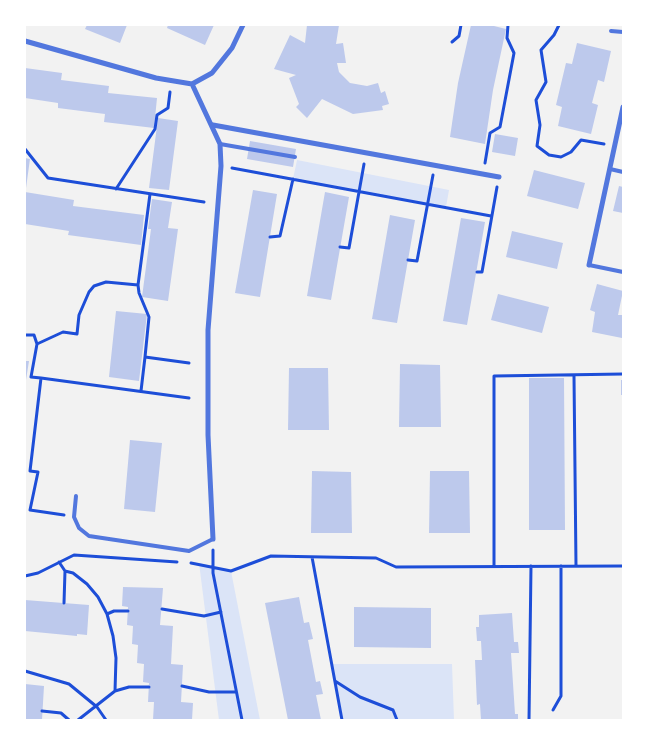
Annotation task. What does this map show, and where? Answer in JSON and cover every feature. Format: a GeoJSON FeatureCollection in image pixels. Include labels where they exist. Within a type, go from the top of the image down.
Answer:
{"type":"FeatureCollection","features":[{"type":"Feature","properties":{"kind":"street"},"geometry":{"type":"LineString","coordinates":[[25,41],[156,78],[192,84],[212,73],[232,48],[243,25]]}},
{"type":"Feature","properties":{"kind":"street"},"geometry":{"type":"LineString","coordinates":[[192,84],[213,125],[220,144],[221,166],[208,330],[208,435],[213,539]]}},
{"type":"Feature","properties":{"kind":"street"},"geometry":{"type":"LineString","coordinates":[[589,265],[623,107]]}},
{"type":"Feature","properties":{"kind":"street"},"geometry":{"type":"LineString","coordinates":[[213,125],[366,154],[500,176]]}},
{"type":"Feature","properties":{"kind":"lane"},"geometry":{"type":"LineString","coordinates":[[611,31],[623,32]]}},
{"type":"Feature","properties":{"kind":"lane"},"geometry":{"type":"LineString","coordinates":[[220,144],[294,157]]}},
{"type":"Feature","properties":{"kind":"lane"},"geometry":{"type":"LineString","coordinates":[[610,169],[623,172]]}},
{"type":"Feature","properties":{"kind":"lane"},"geometry":{"type":"LineString","coordinates":[[589,265],[623,272]]}},
{"type":"Feature","properties":{"kind":"lane"},"geometry":{"type":"LineString","coordinates":[[76,496],[74,516],[79,528],[90,536],[189,551],[213,539]]}},
{"type":"Feature","properties":{"kind":"path"},"geometry":{"type":"LineString","coordinates":[[452,42],[459,36],[461,25]]}},
{"type":"Feature","properties":{"kind":"path"},"geometry":{"type":"LineString","coordinates":[[483,174],[490,133],[500,127],[514,53],[507,38],[508,25]]}},
{"type":"Feature","properties":{"kind":"path"},"geometry":{"type":"LineString","coordinates":[[559,25],[554,35],[541,50],[546,82],[536,100],[540,125],[537,146],[549,155],[561,158],[572,152],[582,140],[614,146]]}},
{"type":"Feature","properties":{"kind":"path"},"geometry":{"type":"LineString","coordinates":[[116,189],[155,129],[157,116],[168,108],[170,91]]}},
{"type":"Feature","properties":{"kind":"path"},"geometry":{"type":"LineString","coordinates":[[25,149],[48,178],[204,202]]}},
{"type":"Feature","properties":{"kind":"path"},"geometry":{"type":"LineString","coordinates":[[25,154],[30,155]]}},
{"type":"Feature","properties":{"kind":"path"},"geometry":{"type":"LineString","coordinates":[[340,247],[349,248],[366,154]]}},
{"type":"Feature","properties":{"kind":"path"},"geometry":{"type":"LineString","coordinates":[[221,166],[492,216]]}},
{"type":"Feature","properties":{"kind":"path"},"geometry":{"type":"LineString","coordinates":[[408,260],[417,261],[435,166]]}},
{"type":"Feature","properties":{"kind":"path"},"geometry":{"type":"LineString","coordinates":[[476,272],[482,272],[500,176]]}},
{"type":"Feature","properties":{"kind":"path"},"geometry":{"type":"LineString","coordinates":[[270,237],[280,236],[293,179]]}},
{"type":"Feature","properties":{"kind":"path"},"geometry":{"type":"LineString","coordinates":[[141,391],[149,317],[139,293],[138,285],[150,194]]}},
{"type":"Feature","properties":{"kind":"path"},"geometry":{"type":"LineString","coordinates":[[37,344],[63,332],[77,334],[79,315],[89,292],[94,286],[106,282],[138,285]]}},
{"type":"Feature","properties":{"kind":"path"},"geometry":{"type":"LineString","coordinates":[[25,335],[34,335],[37,344],[31,377],[189,398]]}},
{"type":"Feature","properties":{"kind":"path"},"geometry":{"type":"LineString","coordinates":[[145,357],[189,363]]}},
{"type":"Feature","properties":{"kind":"path"},"geometry":{"type":"LineString","coordinates":[[494,566],[494,376],[623,374]]}},
{"type":"Feature","properties":{"kind":"path"},"geometry":{"type":"LineString","coordinates":[[574,376],[576,566]]}},
{"type":"Feature","properties":{"kind":"path"},"geometry":{"type":"LineString","coordinates":[[40,378],[30,470],[38,472],[30,510],[57,514]]}},
{"type":"Feature","properties":{"kind":"path"},"geometry":{"type":"LineString","coordinates":[[213,539],[213,573],[242,720]]}},
{"type":"Feature","properties":{"kind":"path"},"geometry":{"type":"LineString","coordinates":[[25,576],[38,573],[74,555],[199,563],[231,571],[271,556],[376,558],[396,567],[623,566]]}},
{"type":"Feature","properties":{"kind":"path"},"geometry":{"type":"LineString","coordinates":[[312,557],[342,720]]}},
{"type":"Feature","properties":{"kind":"path"},"geometry":{"type":"LineString","coordinates":[[59,562],[65,571],[64,603]]}},
{"type":"Feature","properties":{"kind":"path"},"geometry":{"type":"LineString","coordinates":[[529,720],[532,566]]}},
{"type":"Feature","properties":{"kind":"path"},"geometry":{"type":"LineString","coordinates":[[553,710],[561,696],[561,566]]}},
{"type":"Feature","properties":{"kind":"path"},"geometry":{"type":"LineString","coordinates":[[65,571],[73,573],[87,584],[98,597],[107,614],[116,658],[114,691]]}},
{"type":"Feature","properties":{"kind":"path"},"geometry":{"type":"LineString","coordinates":[[162,609],[204,616],[222,612]]}},
{"type":"Feature","properties":{"kind":"path"},"geometry":{"type":"LineString","coordinates":[[107,614],[114,611],[128,611]]}},
{"type":"Feature","properties":{"kind":"path"},"geometry":{"type":"LineString","coordinates":[[25,671],[69,684],[97,707],[106,720]]}},
{"type":"Feature","properties":{"kind":"path"},"geometry":{"type":"LineString","coordinates":[[334,680],[360,697],[393,710],[397,720]]}},
{"type":"Feature","properties":{"kind":"path"},"geometry":{"type":"LineString","coordinates":[[182,686],[209,692],[236,692]]}},
{"type":"Feature","properties":{"kind":"path"},"geometry":{"type":"LineString","coordinates":[[78,720],[97,707],[114,691],[129,687],[149,687]]}},
{"type":"Feature","properties":{"kind":"path"},"geometry":{"type":"LineString","coordinates":[[42,711],[62,713],[69,720]]}},
{"type":"Feature","properties":{"kind":"shaded area"},"geometry":{"type":"Polygon","coordinates":[[[297,160],[449,190],[446,207],[293,179],[297,160]]]}},
{"type":"Feature","properties":{"kind":"shaded area"},"geometry":{"type":"Polygon","coordinates":[[[199,563],[231,571],[260,720],[219,720],[199,563]]]}},
{"type":"Feature","properties":{"kind":"shaded area"},"geometry":{"type":"Polygon","coordinates":[[[332,664],[452,664],[454,720],[342,720],[332,664]]]}},
{"type":"Feature","properties":{"kind":"building"},"geometry":{"type":"Polygon","coordinates":[[[87,25],[127,25],[120,43],[85,29],[87,25]]]}},
{"type":"Feature","properties":{"kind":"building"},"geometry":{"type":"Polygon","coordinates":[[[168,25],[214,25],[205,45],[167,28],[168,25]]]}},
{"type":"Feature","properties":{"kind":"building"},"geometry":{"type":"Polygon","coordinates":[[[307,25],[339,25],[336,44],[343,43],[346,63],[337,63],[339,72],[350,83],[367,86],[378,83],[381,93],[385,91],[389,104],[382,106],[383,110],[353,114],[322,99],[307,118],[296,107],[299,104],[289,78],[296,75],[274,69],[290,35],[305,43],[307,25]]]}},
{"type":"Feature","properties":{"kind":"building"},"geometry":{"type":"Polygon","coordinates":[[[471,25],[490,25],[506,29],[493,90],[485,144],[450,137],[458,83],[471,25]]]}},
{"type":"Feature","properties":{"kind":"building"},"geometry":{"type":"Polygon","coordinates":[[[577,43],[611,51],[604,82],[598,80],[592,103],[598,105],[591,134],[558,126],[562,107],[556,105],[566,63],[572,64],[577,43]]]}},
{"type":"Feature","properties":{"kind":"building"},"geometry":{"type":"Polygon","coordinates":[[[25,68],[62,73],[61,80],[109,86],[108,93],[157,98],[154,128],[104,122],[105,114],[58,108],[58,103],[25,98],[25,68]]]}},
{"type":"Feature","properties":{"kind":"building"},"geometry":{"type":"Polygon","coordinates":[[[158,118],[178,121],[169,190],[149,188],[158,118]]]}},
{"type":"Feature","properties":{"kind":"building"},"geometry":{"type":"Polygon","coordinates":[[[495,134],[518,138],[515,156],[492,152],[495,134]]]}},
{"type":"Feature","properties":{"kind":"building"},"geometry":{"type":"Polygon","coordinates":[[[250,141],[296,149],[293,167],[247,159],[250,141]]]}},
{"type":"Feature","properties":{"kind":"building"},"geometry":{"type":"Polygon","coordinates":[[[25,158],[30,159],[26,188],[25,188],[25,158]]]}},
{"type":"Feature","properties":{"kind":"building"},"geometry":{"type":"Polygon","coordinates":[[[534,170],[585,183],[578,209],[527,196],[534,170]]]}},
{"type":"Feature","properties":{"kind":"building"},"geometry":{"type":"Polygon","coordinates":[[[619,186],[623,187],[623,213],[613,211],[619,186]]]}},
{"type":"Feature","properties":{"kind":"building"},"geometry":{"type":"Polygon","coordinates":[[[253,190],[277,194],[260,297],[235,293],[253,190]]]}},
{"type":"Feature","properties":{"kind":"building"},"geometry":{"type":"Polygon","coordinates":[[[25,192],[74,200],[73,206],[144,215],[141,245],[68,235],[69,231],[25,224],[25,192]]]}},
{"type":"Feature","properties":{"kind":"building"},"geometry":{"type":"Polygon","coordinates":[[[325,192],[349,197],[331,300],[307,296],[325,192]]]}},
{"type":"Feature","properties":{"kind":"building"},"geometry":{"type":"Polygon","coordinates":[[[152,199],[172,202],[168,228],[178,229],[168,301],[142,297],[151,229],[148,229],[152,199]]]}},
{"type":"Feature","properties":{"kind":"building"},"geometry":{"type":"Polygon","coordinates":[[[390,215],[415,220],[397,323],[372,319],[390,215]]]}},
{"type":"Feature","properties":{"kind":"building"},"geometry":{"type":"Polygon","coordinates":[[[461,218],[485,222],[467,325],[443,321],[461,218]]]}},
{"type":"Feature","properties":{"kind":"building"},"geometry":{"type":"Polygon","coordinates":[[[512,231],[563,243],[557,269],[506,257],[512,231]]]}},
{"type":"Feature","properties":{"kind":"building"},"geometry":{"type":"Polygon","coordinates":[[[597,284],[623,291],[618,315],[623,315],[622,338],[592,332],[595,312],[590,310],[597,284]]]}},
{"type":"Feature","properties":{"kind":"building"},"geometry":{"type":"Polygon","coordinates":[[[498,294],[549,307],[542,333],[491,320],[498,294]]]}},
{"type":"Feature","properties":{"kind":"building"},"geometry":{"type":"Polygon","coordinates":[[[116,311],[147,314],[139,381],[109,377],[116,311]]]}},
{"type":"Feature","properties":{"kind":"building"},"geometry":{"type":"Polygon","coordinates":[[[25,361],[29,361],[26,380],[25,380],[25,361]]]}},
{"type":"Feature","properties":{"kind":"building"},"geometry":{"type":"Polygon","coordinates":[[[400,364],[440,365],[441,427],[399,427],[400,364]]]}},
{"type":"Feature","properties":{"kind":"building"},"geometry":{"type":"Polygon","coordinates":[[[289,368],[328,368],[329,430],[288,430],[289,368]]]}},
{"type":"Feature","properties":{"kind":"building"},"geometry":{"type":"Polygon","coordinates":[[[529,378],[564,378],[565,530],[529,530],[529,378]]]}},
{"type":"Feature","properties":{"kind":"building"},"geometry":{"type":"Polygon","coordinates":[[[621,380],[623,380],[623,395],[621,395],[621,380]]]}},
{"type":"Feature","properties":{"kind":"building"},"geometry":{"type":"Polygon","coordinates":[[[130,440],[162,443],[155,512],[124,509],[130,440]]]}},
{"type":"Feature","properties":{"kind":"building"},"geometry":{"type":"Polygon","coordinates":[[[312,471],[351,472],[352,533],[311,533],[312,471]]]}},
{"type":"Feature","properties":{"kind":"building"},"geometry":{"type":"Polygon","coordinates":[[[430,471],[469,471],[470,533],[429,533],[430,471]]]}},
{"type":"Feature","properties":{"kind":"building"},"geometry":{"type":"Polygon","coordinates":[[[123,587],[163,588],[160,625],[173,626],[171,664],[183,665],[181,702],[193,703],[192,720],[153,720],[154,702],[148,702],[149,683],[143,682],[144,664],[137,663],[138,645],[132,644],[133,626],[127,625],[128,607],[122,606],[123,587]]]}},
{"type":"Feature","properties":{"kind":"building"},"geometry":{"type":"Polygon","coordinates":[[[299,597],[304,623],[309,622],[313,639],[308,640],[316,682],[320,681],[323,694],[316,695],[321,720],[288,720],[265,603],[299,597]]]}},
{"type":"Feature","properties":{"kind":"building"},"geometry":{"type":"Polygon","coordinates":[[[25,600],[89,605],[87,635],[77,634],[77,636],[25,631],[25,600]]]}},
{"type":"Feature","properties":{"kind":"building"},"geometry":{"type":"Polygon","coordinates":[[[354,607],[431,608],[431,648],[354,647],[354,607]]]}},
{"type":"Feature","properties":{"kind":"building"},"geometry":{"type":"Polygon","coordinates":[[[512,613],[514,642],[518,642],[519,653],[511,653],[515,714],[518,714],[518,720],[481,720],[480,704],[477,705],[475,660],[482,660],[481,641],[477,641],[476,627],[479,627],[479,615],[512,613]]]}},
{"type":"Feature","properties":{"kind":"building"},"geometry":{"type":"Polygon","coordinates":[[[25,684],[44,686],[42,720],[25,720],[25,684]]]}}]}
